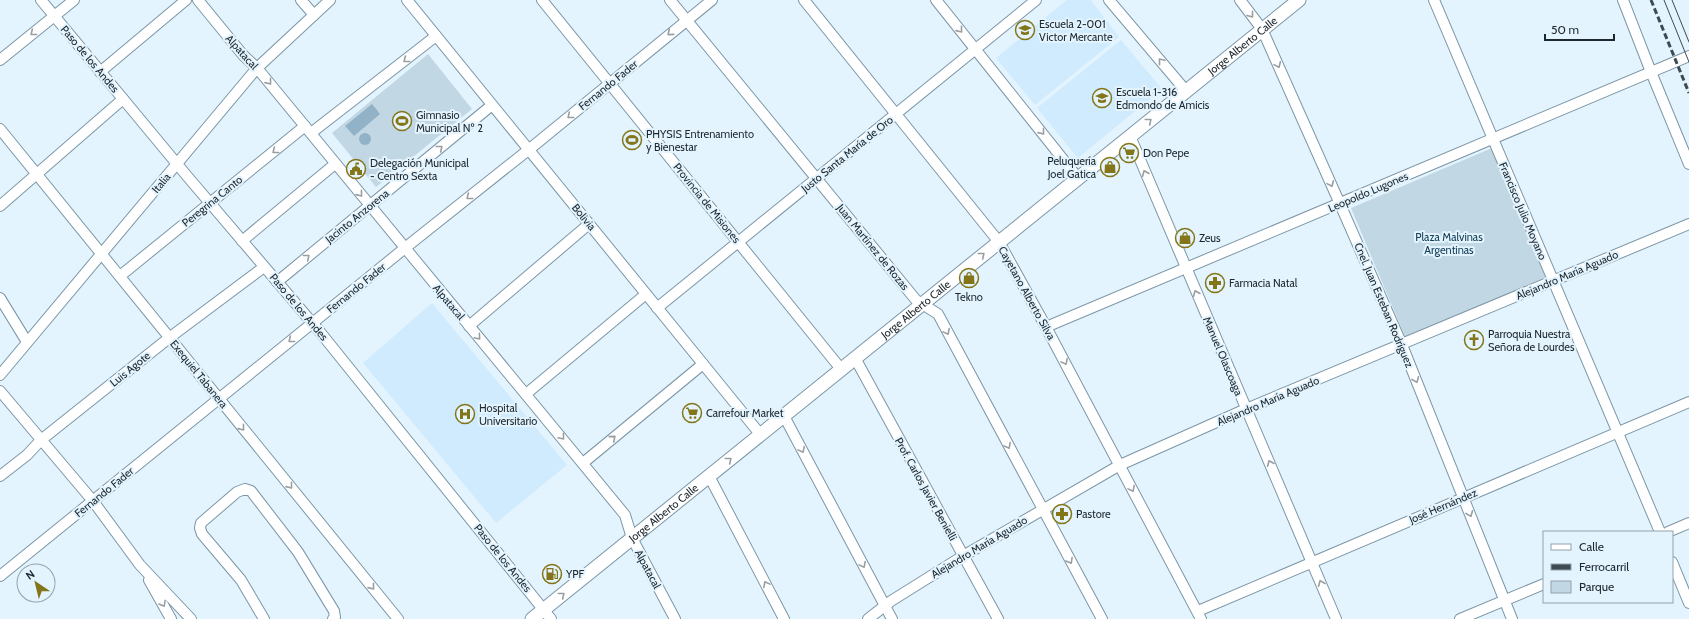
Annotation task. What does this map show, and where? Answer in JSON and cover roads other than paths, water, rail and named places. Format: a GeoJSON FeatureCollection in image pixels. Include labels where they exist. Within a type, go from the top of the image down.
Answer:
{"type":"FeatureCollection","features":[{"type":"Feature","properties":{"kind":"main road","name":"Jorge Alberto Calle"},"geometry":{"type":"LineString","coordinates":[[532,619],[548,614],[632,538],[1299,0]]}},
{"type":"Feature","properties":{"kind":"street","name":"Paso de los Andes"},"geometry":{"type":"LineString","coordinates":[[41,0],[123,100],[312,323],[548,614]]}},
{"type":"Feature","properties":{"kind":"street"},"geometry":{"type":"LineString","coordinates":[[0,60],[74,0]]}},
{"type":"Feature","properties":{"kind":"street"},"geometry":{"type":"LineString","coordinates":[[100,72],[186,0]]}},
{"type":"Feature","properties":{"kind":"street","name":"Alpatacal"},"geometry":{"type":"LineString","coordinates":[[198,0],[243,55],[257,68],[625,515],[632,538],[675,619]]}},
{"type":"Feature","properties":{"kind":"street"},"geometry":{"type":"LineString","coordinates":[[301,0],[314,15]]}},
{"type":"Feature","properties":{"kind":"street","name":"Italia"},"geometry":{"type":"LineString","coordinates":[[0,374],[257,68],[330,0]]}},
{"type":"Feature","properties":{"kind":"street","name":"Bolivia"},"geometry":{"type":"LineString","coordinates":[[407,0],[760,434]]}},
{"type":"Feature","properties":{"kind":"street","name":"Provincia de Misiones"},"geometry":{"type":"LineString","coordinates":[[542,0],[841,370]]}},
{"type":"Feature","properties":{"kind":"street","name":"Juan Martínez de Rozas"},"geometry":{"type":"LineString","coordinates":[[670,0],[916,300],[934,310],[938,314],[1042,510],[1102,619]]}},
{"type":"Feature","properties":{"kind":"street","name":"Fernando Fader"},"geometry":{"type":"LineString","coordinates":[[0,576],[312,323],[529,150],[712,0]]}},
{"type":"Feature","properties":{"kind":"street","name":"Cayetano Alberto Silva"},"geometry":{"type":"LineString","coordinates":[[804,0],[999,242],[1200,615]]}},
{"type":"Feature","properties":{"kind":"street"},"geometry":{"type":"LineString","coordinates":[[936,0],[1078,178]]}},
{"type":"Feature","properties":{"kind":"street","name":"Justo Santa María de Oro"},"geometry":{"type":"LineString","coordinates":[[657,308],[976,49],[1023,4],[1036,0]]}},
{"type":"Feature","properties":{"kind":"street"},"geometry":{"type":"LineString","coordinates":[[1109,0],[1186,91]]}},
{"type":"Feature","properties":{"kind":"street","name":"Cnel. Juan Esteban Rodríguez"},"geometry":{"type":"LineString","coordinates":[[1240,0],[1262,29],[1402,345],[1512,619]]}},
{"type":"Feature","properties":{"kind":"street","name":"Francisco Julio Moyano"},"geometry":{"type":"LineString","coordinates":[[1434,0],[1616,433],[1660,531]]}},
{"type":"Feature","properties":{"kind":"street"},"geometry":{"type":"LineString","coordinates":[[1623,0],[1689,164]]}},
{"type":"Feature","properties":{"kind":"street","name":"Peregrina Canto"},"geometry":{"type":"LineString","coordinates":[[120,276],[210,203],[436,36]]}},
{"type":"Feature","properties":{"kind":"street","name":"Leopoldo Lugones"},"geometry":{"type":"LineString","coordinates":[[1046,327],[1689,56]]}},
{"type":"Feature","properties":{"kind":"street"},"geometry":{"type":"LineString","coordinates":[[0,206],[123,100]]}},
{"type":"Feature","properties":{"kind":"street","name":"Jacinto Anzorena"},"geometry":{"type":"LineString","coordinates":[[277,282],[492,105]]}},
{"type":"Feature","properties":{"kind":"street","name":"Exequiel Tabanera"},"geometry":{"type":"LineString","coordinates":[[0,129],[398,619]]}},
{"type":"Feature","properties":{"kind":"street","name":"Manuel Olascoaga"},"geometry":{"type":"LineString","coordinates":[[1130,136],[1313,562],[1336,619]]}},
{"type":"Feature","properties":{"kind":"street"},"geometry":{"type":"LineString","coordinates":[[242,241],[335,164]]}},
{"type":"Feature","properties":{"kind":"street"},"geometry":{"type":"LineString","coordinates":[[469,326],[590,224]]}},
{"type":"Feature","properties":{"kind":"street","name":"Alejandro María Aguado"},"geometry":{"type":"LineString","coordinates":[[868,619],[885,606],[963,556],[1120,465],[1246,409],[1689,224]]}},
{"type":"Feature","properties":{"kind":"street","name":"Luis Agote"},"geometry":{"type":"LineString","coordinates":[[0,476],[27,454],[41,440],[169,338],[264,267]]}},
{"type":"Feature","properties":{"kind":"street"},"geometry":{"type":"LineString","coordinates":[[526,394],[646,294]]}},
{"type":"Feature","properties":{"kind":"street"},"geometry":{"type":"LineString","coordinates":[[0,298],[27,342]]}},
{"type":"Feature","properties":{"kind":"street","name":"Prof. Carlos Javier Benielli"},"geometry":{"type":"LineString","coordinates":[[855,358],[998,619]]}},
{"type":"Feature","properties":{"kind":"street"},"geometry":{"type":"LineString","coordinates":[[583,463],[703,364]]}},
{"type":"Feature","properties":{"kind":"street"},"geometry":{"type":"LineString","coordinates":[[0,391],[93,501],[140,564],[191,619]]}},
{"type":"Feature","properties":{"kind":"street","name":"José Hernández"},"geometry":{"type":"LineString","coordinates":[[1200,615],[1313,562],[1689,402]]}},
{"type":"Feature","properties":{"kind":"street"},"geometry":{"type":"LineString","coordinates":[[784,416],[892,619]]}},
{"type":"Feature","properties":{"kind":"street"},"geometry":{"type":"LineString","coordinates":[[709,476],[784,619]]}},
{"type":"Feature","properties":{"kind":"street"},"geometry":{"type":"LineString","coordinates":[[264,619],[240,580],[202,534],[200,528],[201,522],[237,492],[245,489],[251,491],[298,552],[334,611],[335,617],[333,619]]}},
{"type":"Feature","properties":{"kind":"street"},"geometry":{"type":"LineString","coordinates":[[1670,531],[1689,523]]}},
{"type":"Feature","properties":{"kind":"street"},"geometry":{"type":"LineString","coordinates":[[140,564],[171,619]]}},
{"type":"Feature","properties":{"kind":"street"},"geometry":{"type":"LineString","coordinates":[[1673,564],[1689,603]]}},
{"type":"Feature","properties":{"kind":"street"},"geometry":{"type":"LineString","coordinates":[[1460,619],[1543,584]]}},
{"type":"Feature","properties":{"kind":"tram line"},"geometry":{"type":"LineString","coordinates":[[1664,0],[1689,62]]}},
{"type":"Feature","properties":{"kind":"tram line"},"geometry":{"type":"LineString","coordinates":[[1672,0],[1689,42]]}},
{"type":"Feature","properties":{"kind":"railway"},"geometry":{"type":"LineString","coordinates":[[1651,0],[1689,93]]}},
{"type":"Feature","properties":{"kind":"place","name":"Escuela 2-001 Victor Mercante"},"geometry":{"type":"Point","coordinates":[1025,30]}},
{"type":"Feature","properties":{"kind":"place","name":"Escuela 1-316 Edmondo de Amicis"},"geometry":{"type":"Point","coordinates":[1102,98]}},
{"type":"Feature","properties":{"kind":"place","name":"Gimnasio Municipal Nº 2"},"geometry":{"type":"Point","coordinates":[402,121]}},
{"type":"Feature","properties":{"kind":"place","name":"PHYSIS Entrenamiento y Bienestar"},"geometry":{"type":"Point","coordinates":[632,140]}},
{"type":"Feature","properties":{"kind":"place","name":"Don Pepe"},"geometry":{"type":"Point","coordinates":[1129,153]}},
{"type":"Feature","properties":{"kind":"place","name":"Peluquería Joel Gatica"},"geometry":{"type":"Point","coordinates":[1110,167]}},
{"type":"Feature","properties":{"kind":"place","name":"Delegación Municipal - Centro Sexta"},"geometry":{"type":"Point","coordinates":[356,169]}},
{"type":"Feature","properties":{"kind":"place","name":"Zeus"},"geometry":{"type":"Point","coordinates":[1185,238]}},
{"type":"Feature","properties":{"kind":"place","name":"Tekno"},"geometry":{"type":"Point","coordinates":[969,278]}},
{"type":"Feature","properties":{"kind":"place","name":"Farmacia Natal"},"geometry":{"type":"Point","coordinates":[1215,283]}},
{"type":"Feature","properties":{"kind":"place","name":"Parroquia Nuestra Señora de Lourdes"},"geometry":{"type":"Point","coordinates":[1474,340]}},
{"type":"Feature","properties":{"kind":"place","name":"Carrefour Market"},"geometry":{"type":"Point","coordinates":[692,413]}},
{"type":"Feature","properties":{"kind":"place","name":"Hospital Universitario"},"geometry":{"type":"Point","coordinates":[465,414]}},
{"type":"Feature","properties":{"kind":"place","name":"Pastore"},"geometry":{"type":"Point","coordinates":[1062,514]}},
{"type":"Feature","properties":{"kind":"place","name":"YPF"},"geometry":{"type":"Point","coordinates":[552,574]}},
{"type":"Feature","properties":{"kind":"park label","name":"Plaza Malvinas Argentinas"},"geometry":{"type":"Point","coordinates":[1449,243]}}]}
